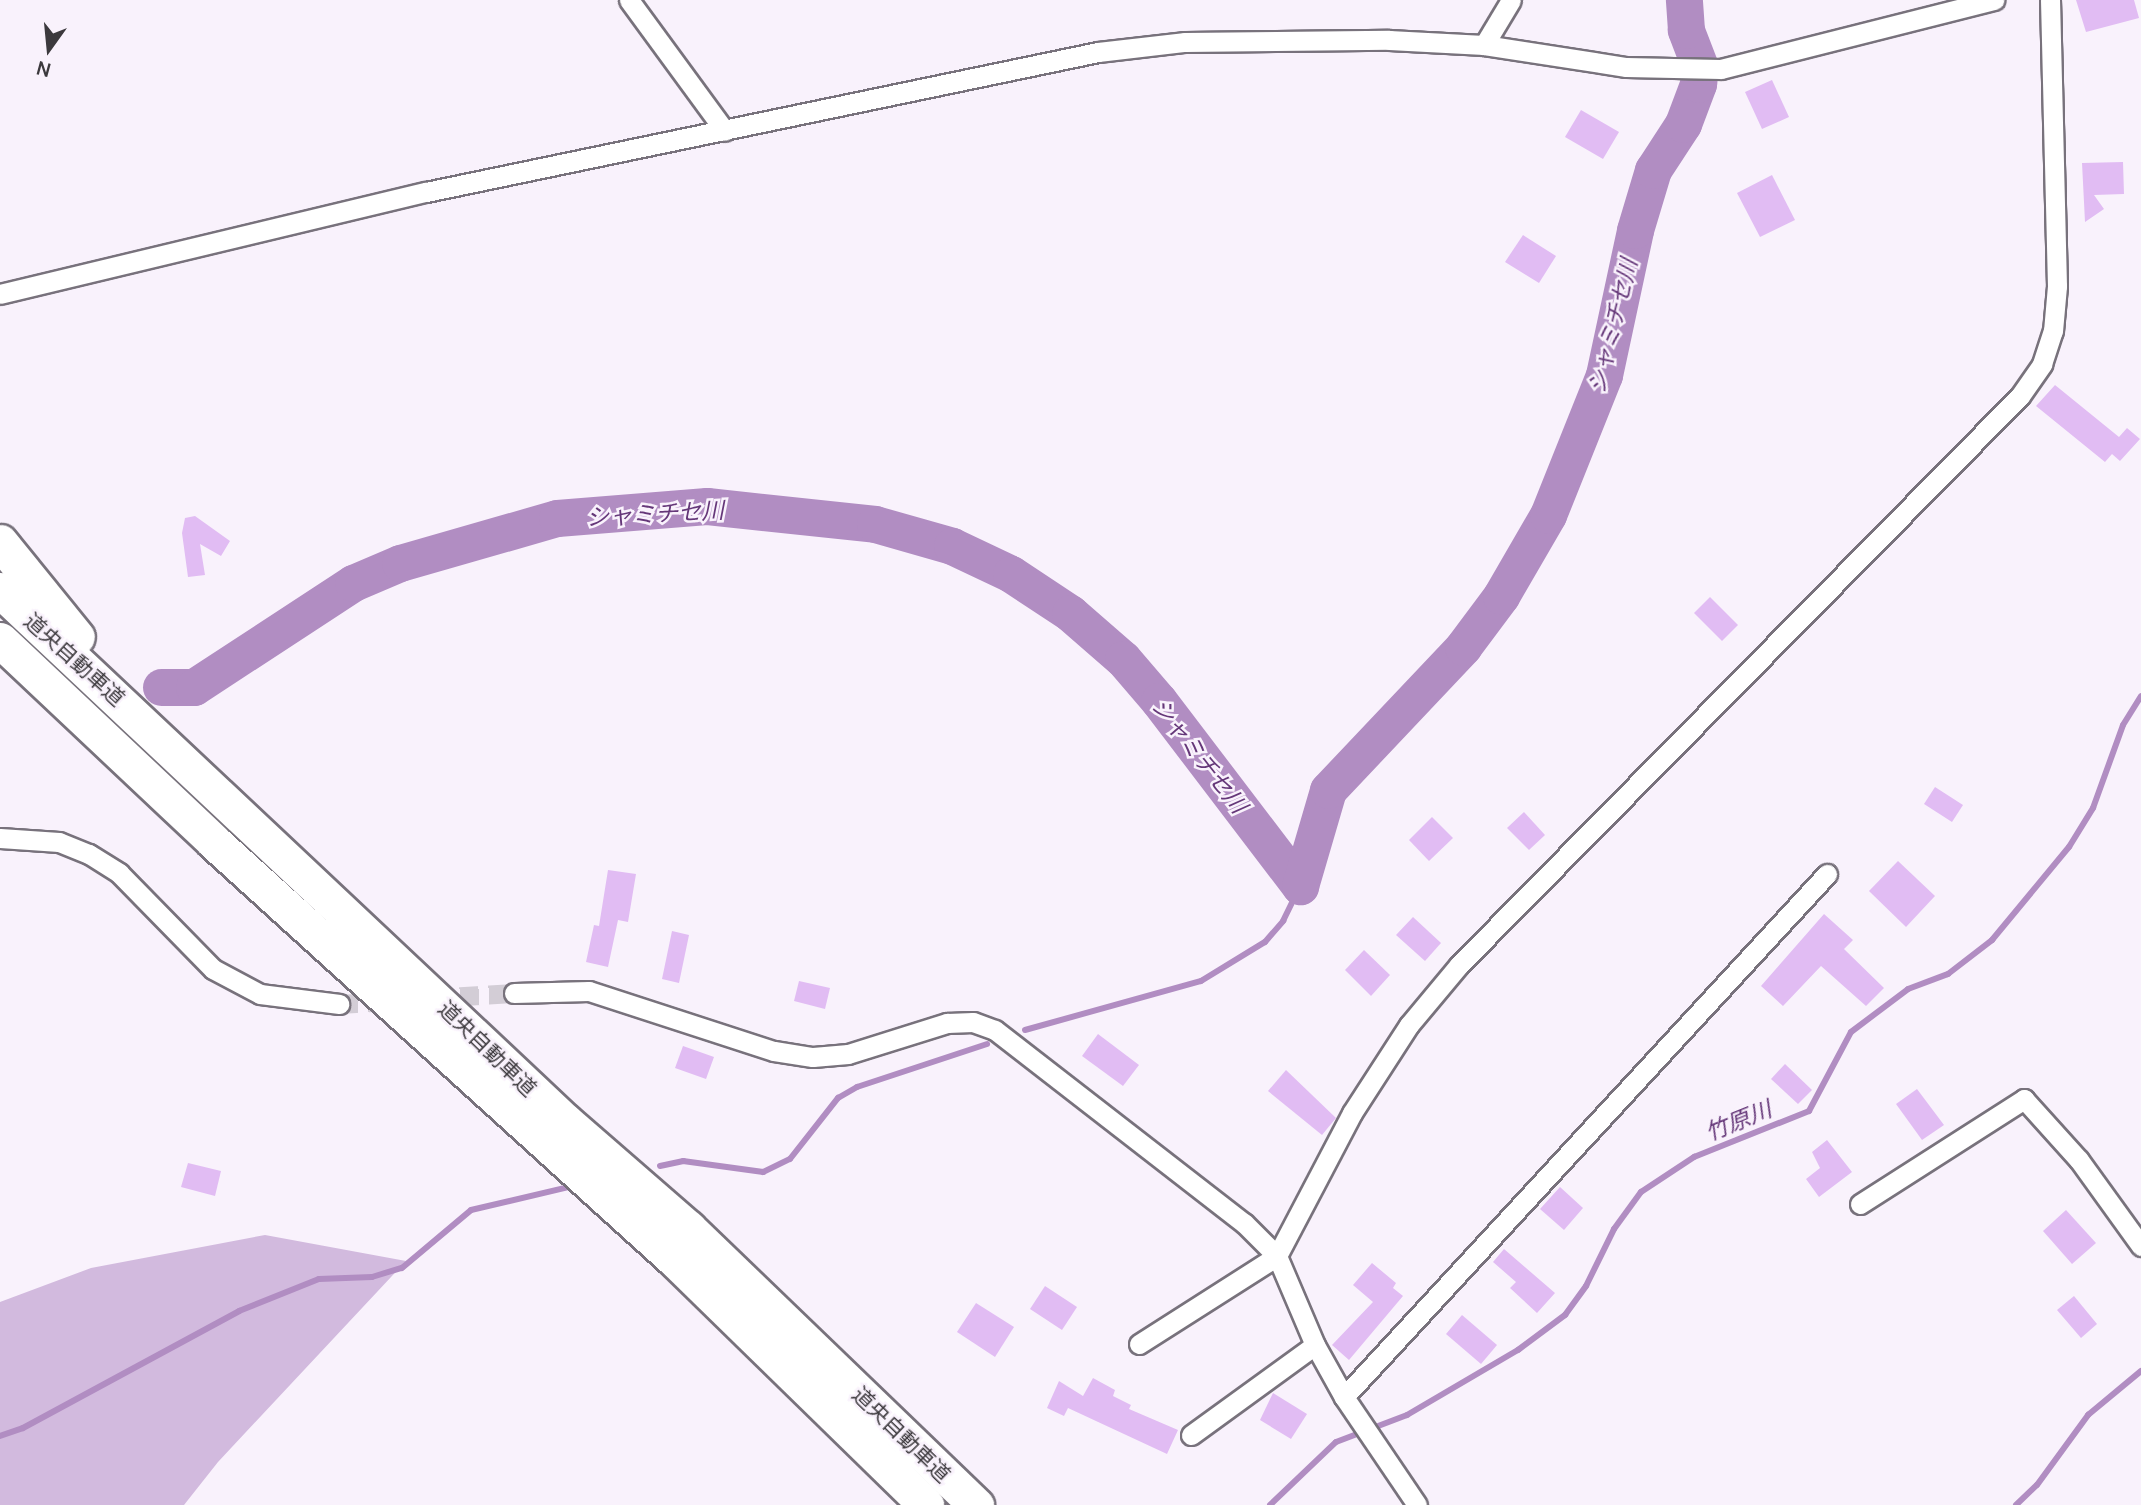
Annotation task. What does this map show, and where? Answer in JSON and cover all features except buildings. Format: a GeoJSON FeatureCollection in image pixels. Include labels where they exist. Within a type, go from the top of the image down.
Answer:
{"type":"FeatureCollection","features":[{"type":"Feature","properties":{"kind":"highway"},"geometry":{"type":"LineString","coordinates":[[0,542],[150,728]]}},
{"type":"Feature","properties":{"kind":"highway","name":"道央自動車道"},"geometry":{"type":"LineString","coordinates":[[0,590],[150,728],[566,1122],[688,1228],[976,1505]]}},
{"type":"Feature","properties":{"kind":"highway","name":"道央自動車道"},"geometry":{"type":"LineString","coordinates":[[0,640],[214,842],[675,1261],[926,1505]]}},
{"type":"Feature","properties":{"kind":"highway"},"geometry":{"type":"LineString","coordinates":[[0,656],[214,842]]}},
{"type":"Feature","properties":{"kind":"street"},"geometry":{"type":"LineString","coordinates":[[629,0],[725,131]]}},
{"type":"Feature","properties":{"kind":"street"},"geometry":{"type":"LineString","coordinates":[[1484,45],[1511,0]]}},
{"type":"Feature","properties":{"kind":"street"},"geometry":{"type":"LineString","coordinates":[[0,294],[426,192],[1098,52],[1185,43],[1282,40],[1484,45],[1626,67],[1721,69],[1994,0]]}},
{"type":"Feature","properties":{"kind":"street"},"geometry":{"type":"LineString","coordinates":[[1139,1344],[1277,1256],[1352,1113],[1409,1025],[1459,965],[2020,396],[2042,364],[2053,331],[2057,286],[2050,0]]}},
{"type":"Feature","properties":{"kind":"street"},"geometry":{"type":"LineString","coordinates":[[0,838],[59,842],[89,854],[119,873],[213,969],[260,994],[339,1004]]}},
{"type":"Feature","properties":{"kind":"street"},"geometry":{"type":"LineString","coordinates":[[1344,1397],[1827,874]]}},
{"type":"Feature","properties":{"kind":"street"},"geometry":{"type":"LineString","coordinates":[[514,993],[589,991],[774,1051],[813,1057],[848,1054],[947,1023],[973,1021],[995,1030],[1244,1223],[1277,1256],[1315,1345],[1344,1397],[1417,1505]]}},
{"type":"Feature","properties":{"kind":"street"},"geometry":{"type":"LineString","coordinates":[[1860,1204],[2024,1099],[2079,1160],[2141,1246]]}},
{"type":"Feature","properties":{"kind":"street"},"geometry":{"type":"LineString","coordinates":[[1191,1435],[1315,1345]]}},
{"type":"Feature","properties":{"kind":"shaded area"},"geometry":{"type":"Polygon","coordinates":[[[265,1235],[406,1261],[218,1462],[184,1505],[0,1505],[0,1302],[91,1268],[265,1235]]]}},
{"type":"Feature","properties":{"kind":"waterway","name":"シャミチセ川"},"geometry":{"type":"LineString","coordinates":[[1300,886],[1328,790],[1463,647],[1501,596],[1548,515],[1604,375],[1635,230],[1653,170],[1683,124],[1698,84],[1700,67],[1686,30],[1684,0]]}},
{"type":"Feature","properties":{"kind":"waterway","name":"シャミチセ川"},"geometry":{"type":"LineString","coordinates":[[161,687],[194,687],[353,583],[400,563],[557,518],[707,506],[875,524],[952,546],[1011,574],[1070,613],[1123,659],[1159,701],[1300,886]]}},
{"type":"Feature","properties":{"kind":"waterway","name":"竹原川"},"geometry":{"type":"LineString","coordinates":[[1270,1505],[1336,1442],[1407,1415],[1518,1350],[1565,1315],[1586,1286],[1614,1229],[1641,1192],[1694,1157],[1809,1111],[1851,1032],[1908,989],[1948,974],[1992,940],[2069,847],[2093,808],[2123,725],[2141,696]]}},
{"type":"Feature","properties":{"kind":"waterway"},"geometry":{"type":"LineString","coordinates":[[1025,1030],[1201,981],[1265,942],[1283,921],[1300,886]]}},
{"type":"Feature","properties":{"kind":"waterway"},"geometry":{"type":"LineString","coordinates":[[660,1166],[683,1161],[763,1172],[790,1159],[838,1098],[857,1087],[987,1044]]}},
{"type":"Feature","properties":{"kind":"waterway"},"geometry":{"type":"LineString","coordinates":[[0,1436],[23,1428],[239,1311],[319,1279],[372,1277],[402,1268],[471,1210],[569,1187]]}},
{"type":"Feature","properties":{"kind":"waterway"},"geometry":{"type":"LineString","coordinates":[[2016,1505],[2037,1485],[2088,1415],[2141,1371]]}},
{"type":"Feature","properties":{"kind":"tunnel"},"geometry":{"type":"LineString","coordinates":[[431,998],[514,993]]}},
{"type":"Feature","properties":{"kind":"tunnel"},"geometry":{"type":"LineString","coordinates":[[339,1004],[391,1001]]}}]}
